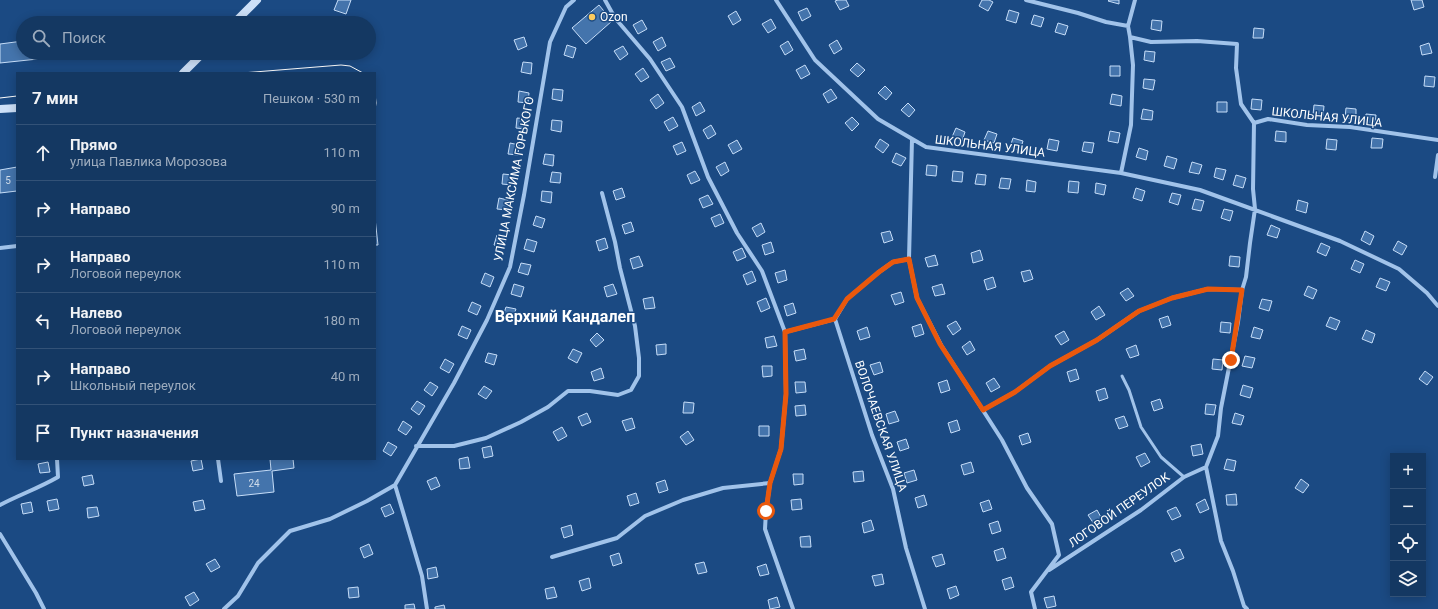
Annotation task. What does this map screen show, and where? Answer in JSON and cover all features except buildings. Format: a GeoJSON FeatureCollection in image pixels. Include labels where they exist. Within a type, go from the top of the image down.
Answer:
{"type":"FeatureCollection","features":[{"type":"Feature","properties":{"kind":"street"},"geometry":{"type":"LineString","coordinates":[[241,16],[257,0]]}},
{"type":"Feature","properties":{"kind":"street","name":"УЛИЦА МАКСИМА ГОРЬКОГО"},"geometry":{"type":"LineString","coordinates":[[395,485],[465,362],[487,320],[510,267],[550,42],[566,7],[574,0]]}},
{"type":"Feature","properties":{"kind":"street"},"geometry":{"type":"LineString","coordinates":[[605,0],[614,18],[650,59],[682,107],[708,177],[737,233],[762,272],[785,332],[785,401],[781,449],[770,483],[765,528],[793,609]]}},
{"type":"Feature","properties":{"kind":"street","name":"ШКОЛЬНАЯ УЛИЦА"},"geometry":{"type":"LineString","coordinates":[[776,0],[815,60],[878,119],[926,147],[1121,173],[1200,190],[1340,240],[1399,269],[1438,306]]}},
{"type":"Feature","properties":{"kind":"street"},"geometry":{"type":"LineString","coordinates":[[1026,0],[1078,13],[1106,22],[1128,26]]}},
{"type":"Feature","properties":{"kind":"street"},"geometry":{"type":"LineString","coordinates":[[1121,173],[1131,125],[1133,65],[1128,26],[1135,0]]}},
{"type":"Feature","properties":{"kind":"street"},"geometry":{"type":"LineString","coordinates":[[1130,37],[1151,42],[1197,41],[1237,44],[1236,68],[1241,104],[1254,123],[1253,189],[1256,209],[1246,277],[1242,290],[1221,408],[1218,436],[1206,466],[1221,541],[1233,571],[1244,606],[1247,609]]}},
{"type":"Feature","properties":{"kind":"street"},"geometry":{"type":"LineString","coordinates":[[184,72],[196,60]]}},
{"type":"Feature","properties":{"kind":"street"},"geometry":{"type":"LineString","coordinates":[[0,109],[16,108]]}},
{"type":"Feature","properties":{"kind":"street","name":"ШКОЛЬНАЯ УЛИЦА"},"geometry":{"type":"LineString","coordinates":[[1254,123],[1268,119],[1307,125],[1350,127],[1438,140]]}},
{"type":"Feature","properties":{"kind":"street","name":"ЛОГОВОЙ ПЕРЕУЛОК"},"geometry":{"type":"LineString","coordinates":[[912,139],[909,259],[917,298],[940,344],[1002,440],[1027,488],[1052,524],[1059,555],[1031,592],[1035,609]]}},
{"type":"Feature","properties":{"kind":"street"},"geometry":{"type":"LineString","coordinates":[[1435,176],[1438,155]]}},
{"type":"Feature","properties":{"kind":"street"},"geometry":{"type":"LineString","coordinates":[[416,446],[454,446],[486,438],[521,422],[548,407],[568,391],[590,391],[618,395],[631,390],[639,376],[639,358],[635,326],[602,193]]}},
{"type":"Feature","properties":{"kind":"street"},"geometry":{"type":"LineString","coordinates":[[0,248],[16,246]]}},
{"type":"Feature","properties":{"kind":"street"},"geometry":{"type":"LineString","coordinates":[[785,332],[834,319],[847,299],[879,272],[893,262],[909,259]]}},
{"type":"Feature","properties":{"kind":"street"},"geometry":{"type":"LineString","coordinates":[[983,410],[1015,392],[1050,366],[1097,340],[1139,311],[1172,298],[1208,289],[1242,290]]}},
{"type":"Feature","properties":{"kind":"street","name":"ВОЛОЧАЕВСКАЯ УЛИЦА"},"geometry":{"type":"LineString","coordinates":[[834,319],[872,435],[894,489],[906,548],[925,609]]}},
{"type":"Feature","properties":{"kind":"street"},"geometry":{"type":"LineString","coordinates":[[0,505],[16,496],[42,487],[58,477],[56,460]]}},
{"type":"Feature","properties":{"kind":"street"},"geometry":{"type":"LineString","coordinates":[[218,460],[221,481]]}},
{"type":"Feature","properties":{"kind":"street","name":"ЛОГОВОЙ ПЕРЕУЛОК"},"geometry":{"type":"LineString","coordinates":[[1045,572],[1141,510],[1184,477],[1206,466]]}},
{"type":"Feature","properties":{"kind":"street"},"geometry":{"type":"LineString","coordinates":[[552,557],[617,538],[645,516],[683,500],[723,488],[770,483]]}},
{"type":"Feature","properties":{"kind":"street"},"geometry":{"type":"LineString","coordinates":[[224,609],[238,596],[258,564],[290,531],[330,518],[367,501],[395,485],[422,576],[427,609]]}},
{"type":"Feature","properties":{"kind":"street"},"geometry":{"type":"LineString","coordinates":[[0,534],[44,609]]}},
{"type":"Feature","properties":{"kind":"lane"},"geometry":{"type":"LineString","coordinates":[[1122,376],[1129,390],[1141,427],[1161,457],[1184,477]]}},
{"type":"Feature","properties":{"kind":"tram line"},"geometry":{"type":"LineString","coordinates":[[254,72],[341,65],[350,66],[361,72]]}},
{"type":"Feature","properties":{"kind":"tram line"},"geometry":{"type":"LineString","coordinates":[[0,98],[16,96]]}},
{"type":"Feature","properties":{"kind":"place","name":"Ozon"},"geometry":{"type":"Point","coordinates":[592,17]}},
{"type":"Feature","properties":{"kind":"district","name":"Верхний Кандалеп"},"geometry":{"type":"Point","coordinates":[565,316]}},
{"type":"Feature","properties":{"kind":"route"},"geometry":{"type":"LineString","coordinates":[[766,511],[770,483],[781,449],[786,394],[785,332],[834,319],[847,299],[893,262],[909,259],[917,298],[940,344],[983,410],[1015,392],[1050,366],[1097,340],[1139,311],[1172,298],[1208,289],[1242,290],[1231,360]]}}]}
